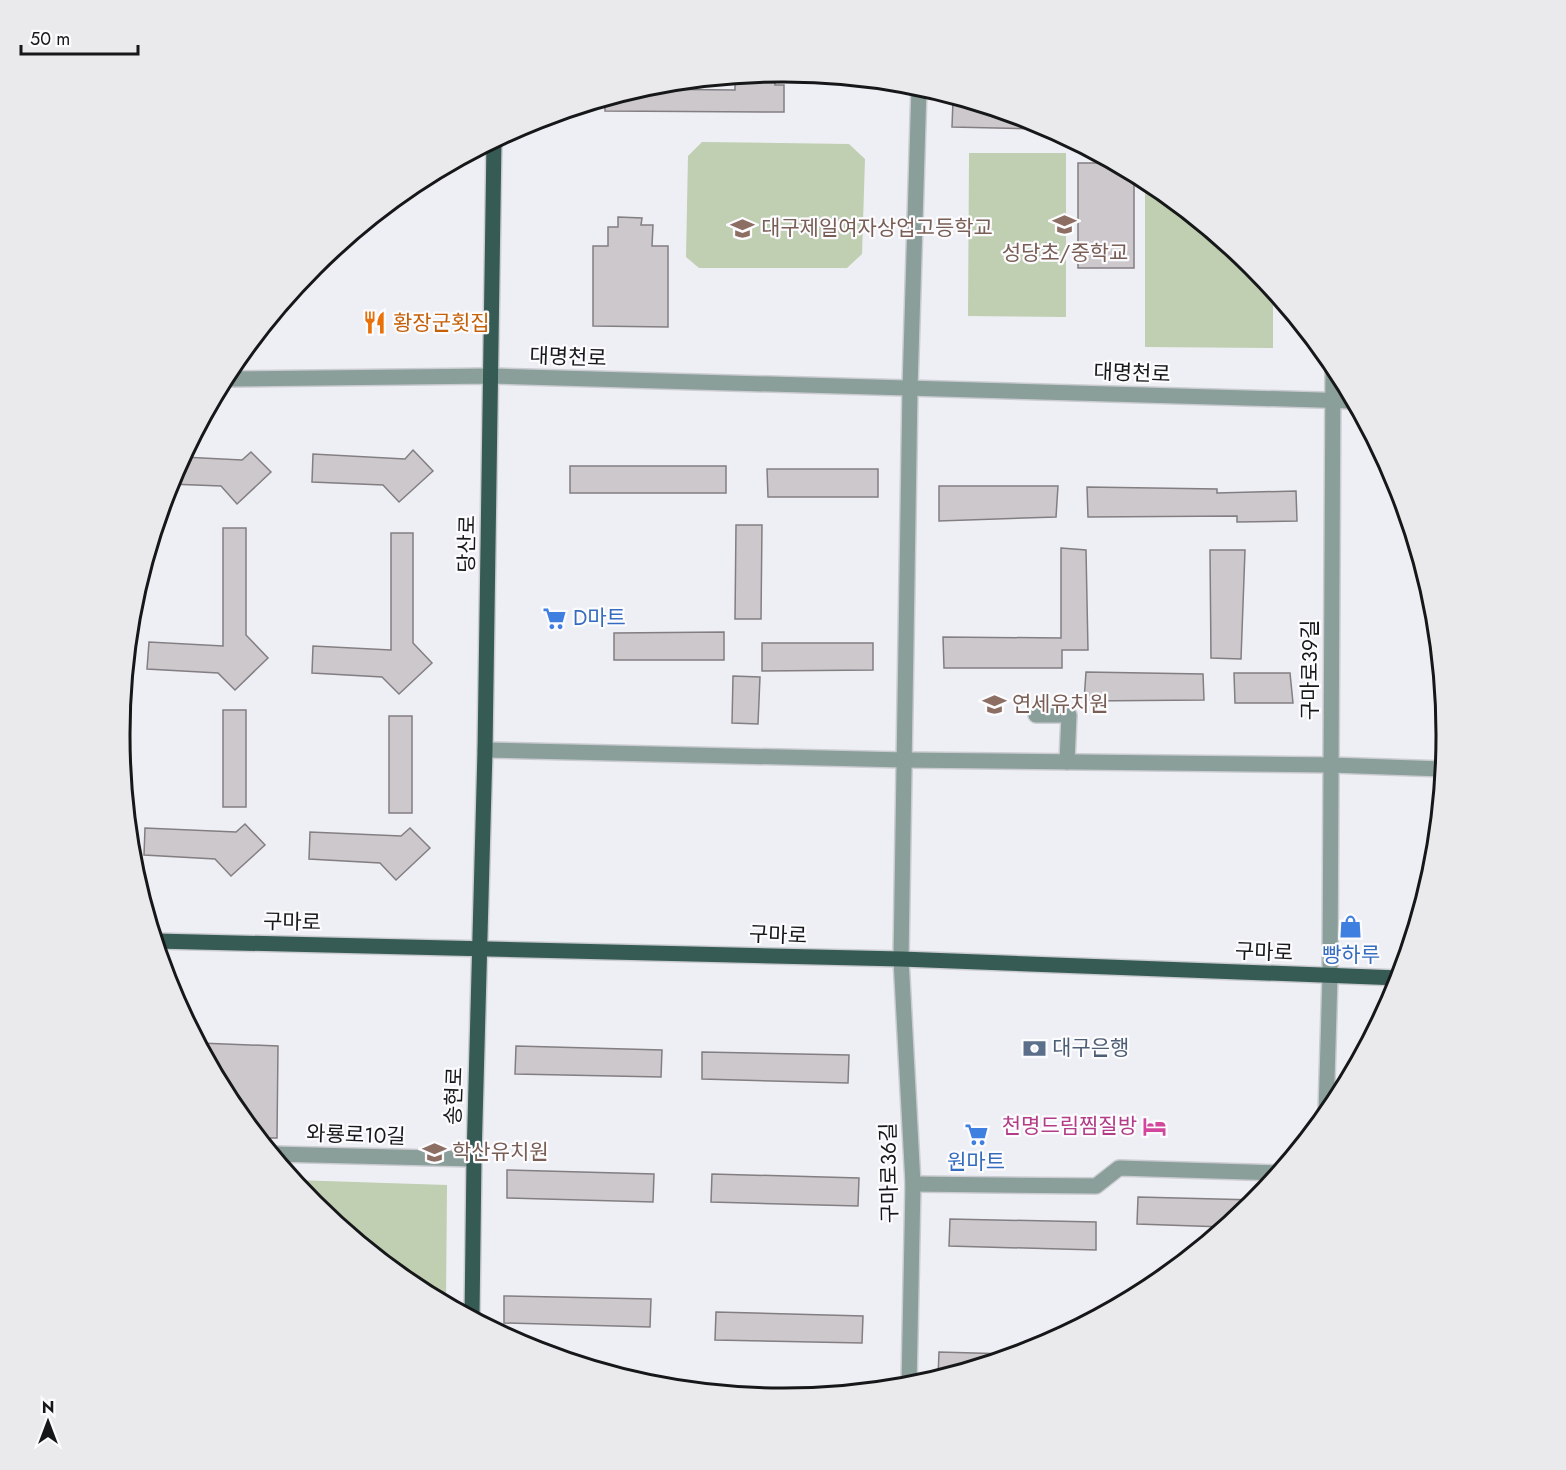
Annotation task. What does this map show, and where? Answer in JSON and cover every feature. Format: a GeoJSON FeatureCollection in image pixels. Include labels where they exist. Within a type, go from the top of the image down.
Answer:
{"type":"FeatureCollection","features":[{"type":"Feature","properties":{"kind":"main road","name":"당산로"},"geometry":{"type":"LineString","coordinates":[[479,948],[485,750],[494,150]]}},
{"type":"Feature","properties":{"kind":"main road","name":"구마로"},"geometry":{"type":"LineString","coordinates":[[164,940],[901,959],[1389,978]]}},
{"type":"Feature","properties":{"kind":"main road","name":"송현로"},"geometry":{"type":"LineString","coordinates":[[472,1308],[479,948]]}},
{"type":"Feature","properties":{"kind":"street"},"geometry":{"type":"LineString","coordinates":[[910,388],[919,97]]}},
{"type":"Feature","properties":{"kind":"street","name":"대명천로"},"geometry":{"type":"LineString","coordinates":[[236,379],[491,376],[1343,400]]}},
{"type":"Feature","properties":{"kind":"street","name":"구마로39길"},"geometry":{"type":"LineString","coordinates":[[1326,1097],[1330,976],[1333,384]]}},
{"type":"Feature","properties":{"kind":"street","name":"구마로36길"},"geometry":{"type":"LineString","coordinates":[[909,1375],[913,1184],[901,959],[910,388]]}},
{"type":"Feature","properties":{"kind":"street"},"geometry":{"type":"LineString","coordinates":[[1036,715],[1069,716],[1067,762]]}},
{"type":"Feature","properties":{"kind":"street"},"geometry":{"type":"LineString","coordinates":[[485,750],[1434,769]]}},
{"type":"Feature","properties":{"kind":"street","name":"와룡로10길"},"geometry":{"type":"LineString","coordinates":[[283,1154],[474,1159]]}},
{"type":"Feature","properties":{"kind":"street"},"geometry":{"type":"LineString","coordinates":[[913,1184],[1096,1186],[1119,1168],[1267,1173]]}},
{"type":"Feature","properties":{"kind":"green space"},"geometry":{"type":"Polygon","coordinates":[[[702,142],[849,144],[865,159],[862,254],[847,268],[699,268],[686,257],[688,156],[702,142]]]}},
{"type":"Feature","properties":{"kind":"green space"},"geometry":{"type":"Polygon","coordinates":[[[969,153],[1066,153],[1066,317],[968,316],[969,153]]]}},
{"type":"Feature","properties":{"kind":"green space"},"geometry":{"type":"Polygon","coordinates":[[[1145,191],[1213,244],[1273,304],[1273,348],[1145,347],[1145,191]]]}},
{"type":"Feature","properties":{"kind":"green space"},"geometry":{"type":"Polygon","coordinates":[[[307,1180],[447,1185],[446,1294],[386,1253],[353,1226],[307,1180]]]}},
{"type":"Feature","properties":{"kind":"building"},"geometry":{"type":"Polygon","coordinates":[[[775,82],[775,85],[784,85],[784,112],[605,111],[605,108],[614,105],[689,90],[735,90],[735,84],[775,82]]]}},
{"type":"Feature","properties":{"kind":"building"},"geometry":{"type":"Polygon","coordinates":[[[953,105],[1024,129],[952,127],[953,105]]]}},
{"type":"Feature","properties":{"kind":"building"},"geometry":{"type":"Polygon","coordinates":[[[1078,163],[1096,163],[1134,185],[1134,268],[1078,268],[1078,163]]]}},
{"type":"Feature","properties":{"kind":"building"},"geometry":{"type":"Polygon","coordinates":[[[618,217],[642,218],[641,225],[653,225],[652,246],[668,246],[668,327],[593,326],[593,246],[608,246],[608,227],[618,227],[618,217]]]}},
{"type":"Feature","properties":{"kind":"building"},"geometry":{"type":"Polygon","coordinates":[[[413,450],[433,471],[399,502],[383,485],[312,482],[313,454],[405,459],[413,450]]]}},
{"type":"Feature","properties":{"kind":"building"},"geometry":{"type":"Polygon","coordinates":[[[251,452],[271,472],[237,504],[221,486],[180,484],[193,457],[242,460],[251,452]]]}},
{"type":"Feature","properties":{"kind":"building"},"geometry":{"type":"Polygon","coordinates":[[[570,466],[726,466],[726,493],[570,493],[570,466]]]}},
{"type":"Feature","properties":{"kind":"building"},"geometry":{"type":"Polygon","coordinates":[[[767,469],[878,469],[878,497],[768,497],[767,469]]]}},
{"type":"Feature","properties":{"kind":"building"},"geometry":{"type":"Polygon","coordinates":[[[939,486],[1058,486],[1056,517],[939,521],[939,486]]]}},
{"type":"Feature","properties":{"kind":"building"},"geometry":{"type":"Polygon","coordinates":[[[1087,487],[1217,489],[1217,493],[1296,491],[1297,521],[1237,522],[1237,516],[1088,517],[1087,487]]]}},
{"type":"Feature","properties":{"kind":"building"},"geometry":{"type":"Polygon","coordinates":[[[736,525],[762,525],[761,619],[735,619],[736,525]]]}},
{"type":"Feature","properties":{"kind":"building"},"geometry":{"type":"Polygon","coordinates":[[[223,528],[246,528],[246,635],[268,658],[235,690],[218,673],[147,669],[149,642],[223,646],[223,528]]]}},
{"type":"Feature","properties":{"kind":"building"},"geometry":{"type":"Polygon","coordinates":[[[391,533],[413,533],[413,643],[432,663],[399,694],[382,677],[312,673],[313,646],[391,650],[391,533]]]}},
{"type":"Feature","properties":{"kind":"building"},"geometry":{"type":"Polygon","coordinates":[[[1061,548],[1086,550],[1088,650],[1062,650],[1062,668],[944,668],[943,637],[1061,638],[1061,548]]]}},
{"type":"Feature","properties":{"kind":"building"},"geometry":{"type":"Polygon","coordinates":[[[1210,550],[1245,550],[1241,659],[1211,658],[1210,550]]]}},
{"type":"Feature","properties":{"kind":"building"},"geometry":{"type":"Polygon","coordinates":[[[724,632],[724,660],[614,660],[614,633],[724,632]]]}},
{"type":"Feature","properties":{"kind":"building"},"geometry":{"type":"Polygon","coordinates":[[[762,643],[873,643],[873,670],[762,671],[762,643]]]}},
{"type":"Feature","properties":{"kind":"building"},"geometry":{"type":"Polygon","coordinates":[[[1086,672],[1203,674],[1204,700],[1084,701],[1086,672]]]}},
{"type":"Feature","properties":{"kind":"building"},"geometry":{"type":"Polygon","coordinates":[[[1234,673],[1290,673],[1293,703],[1235,703],[1234,673]]]}},
{"type":"Feature","properties":{"kind":"building"},"geometry":{"type":"Polygon","coordinates":[[[733,676],[760,677],[758,724],[732,723],[733,676]]]}},
{"type":"Feature","properties":{"kind":"building"},"geometry":{"type":"Polygon","coordinates":[[[223,710],[246,710],[246,807],[223,807],[223,710]]]}},
{"type":"Feature","properties":{"kind":"building"},"geometry":{"type":"Polygon","coordinates":[[[389,716],[412,716],[412,813],[389,813],[389,716]]]}},
{"type":"Feature","properties":{"kind":"building"},"geometry":{"type":"Polygon","coordinates":[[[245,824],[265,845],[231,876],[215,859],[144,855],[145,828],[236,832],[245,824]]]}},
{"type":"Feature","properties":{"kind":"building"},"geometry":{"type":"Polygon","coordinates":[[[410,828],[430,848],[396,880],[380,863],[309,859],[310,832],[401,836],[410,828]]]}},
{"type":"Feature","properties":{"kind":"building"},"geometry":{"type":"Polygon","coordinates":[[[208,1043],[278,1046],[277,1138],[270,1138],[240,1098],[208,1043]]]}},
{"type":"Feature","properties":{"kind":"building"},"geometry":{"type":"Polygon","coordinates":[[[516,1046],[662,1050],[661,1077],[515,1074],[516,1046]]]}},
{"type":"Feature","properties":{"kind":"building"},"geometry":{"type":"Polygon","coordinates":[[[702,1052],[849,1055],[848,1083],[702,1079],[702,1052]]]}},
{"type":"Feature","properties":{"kind":"building"},"geometry":{"type":"Polygon","coordinates":[[[507,1170],[654,1174],[653,1202],[507,1198],[507,1170]]]}},
{"type":"Feature","properties":{"kind":"building"},"geometry":{"type":"Polygon","coordinates":[[[712,1174],[859,1178],[858,1206],[711,1202],[712,1174]]]}},
{"type":"Feature","properties":{"kind":"building"},"geometry":{"type":"Polygon","coordinates":[[[1138,1197],[1240,1200],[1212,1227],[1137,1224],[1138,1197]]]}},
{"type":"Feature","properties":{"kind":"building"},"geometry":{"type":"Polygon","coordinates":[[[950,1219],[1096,1222],[1096,1250],[949,1246],[950,1219]]]}},
{"type":"Feature","properties":{"kind":"building"},"geometry":{"type":"Polygon","coordinates":[[[504,1296],[651,1299],[650,1327],[504,1323],[504,1296]]]}},
{"type":"Feature","properties":{"kind":"building"},"geometry":{"type":"Polygon","coordinates":[[[716,1312],[863,1316],[862,1343],[715,1340],[716,1312]]]}},
{"type":"Feature","properties":{"kind":"building"},"geometry":{"type":"Polygon","coordinates":[[[939,1352],[991,1353],[952,1365],[938,1368],[939,1352]]]}},
{"type":"Feature","properties":{"kind":"place","name":"성당초/중학교"},"geometry":{"type":"Point","coordinates":[1065,225]}},
{"type":"Feature","properties":{"kind":"place","name":"대구제일여자상업고등학교"},"geometry":{"type":"Point","coordinates":[743,228]}},
{"type":"Feature","properties":{"kind":"place","name":"황장군횟집"},"geometry":{"type":"Point","coordinates":[375,323]}},
{"type":"Feature","properties":{"kind":"place","name":"D마트"},"geometry":{"type":"Point","coordinates":[555,618]}},
{"type":"Feature","properties":{"kind":"place","name":"연세유치원"},"geometry":{"type":"Point","coordinates":[994,704]}},
{"type":"Feature","properties":{"kind":"place","name":"빵하루"},"geometry":{"type":"Point","coordinates":[1351,927]}},
{"type":"Feature","properties":{"kind":"place","name":"대구은행"},"geometry":{"type":"Point","coordinates":[1034,1048]}},
{"type":"Feature","properties":{"kind":"place","name":"천명드림찜질방"},"geometry":{"type":"Point","coordinates":[1155,1126]}},
{"type":"Feature","properties":{"kind":"place","name":"원마트"},"geometry":{"type":"Point","coordinates":[976,1134]}},
{"type":"Feature","properties":{"kind":"place","name":"학산유치원"},"geometry":{"type":"Point","coordinates":[434,1152]}}]}
